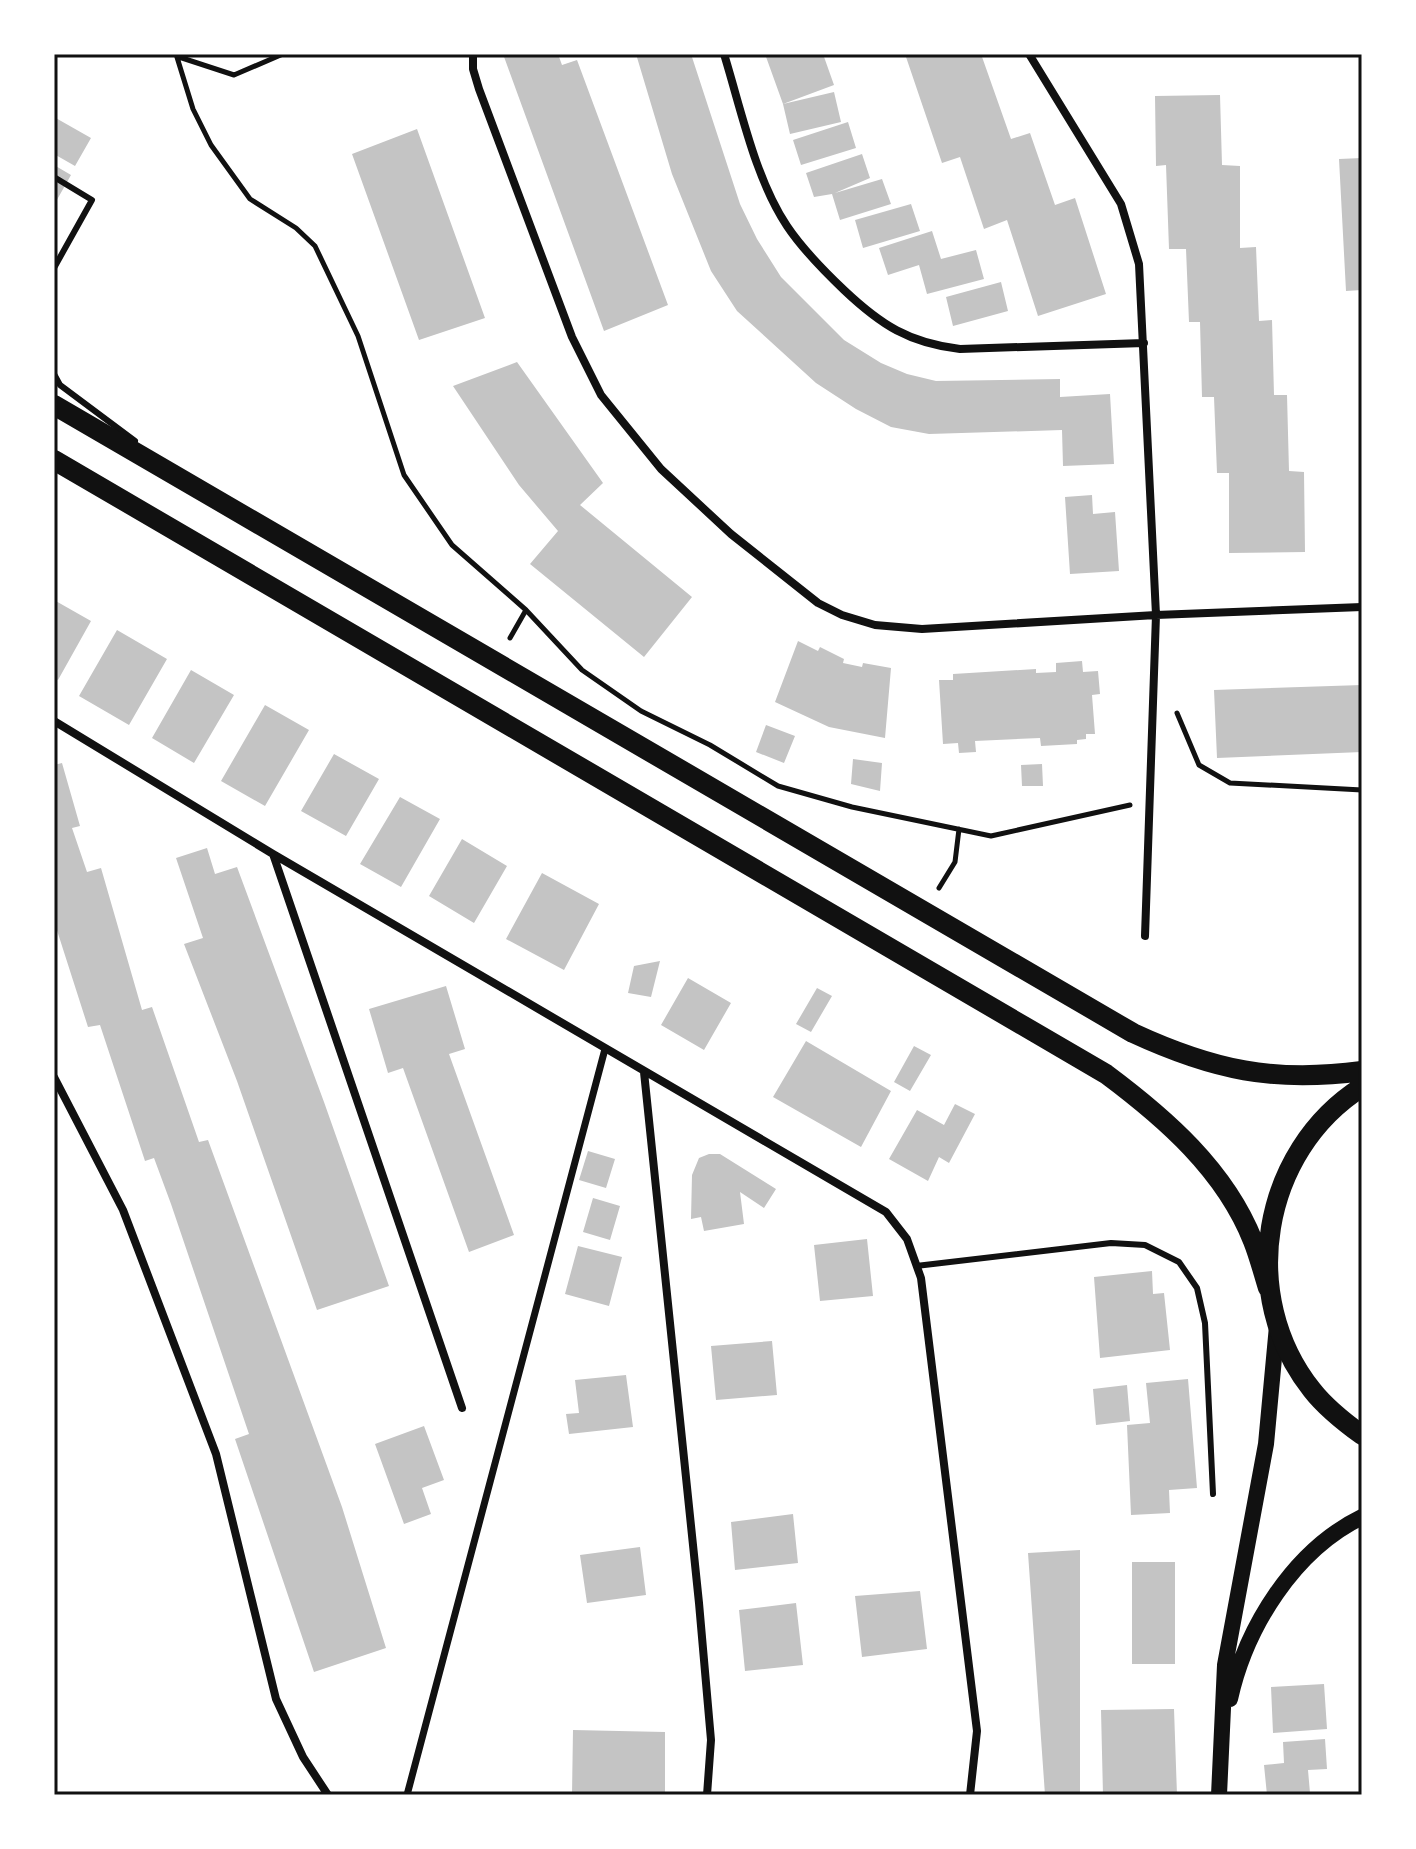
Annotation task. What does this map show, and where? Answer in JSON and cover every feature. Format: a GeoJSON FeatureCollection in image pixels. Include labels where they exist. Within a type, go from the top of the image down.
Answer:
{"type":"FeatureCollection","features":[{"type":"Feature","properties":{"kind":"main road"},"geometry":{"type":"LineString","coordinates":[[54,405],[1133,1033],[1195,1059],[1233,1070],[1274,1076],[1362,1071]]}},
{"type":"Feature","properties":{"kind":"main road"},"geometry":{"type":"LineString","coordinates":[[54,460],[1106,1074],[1145,1103],[1181,1136],[1212,1173],[1252,1238],[1277,1324],[1291,1358],[1311,1390],[1337,1417],[1362,1435]]}},
{"type":"Feature","properties":{"kind":"main road"},"geometry":{"type":"LineString","coordinates":[[1268,1288],[1270,1226],[1277,1196],[1289,1167],[1326,1117],[1362,1087]]}},
{"type":"Feature","properties":{"kind":"main road"},"geometry":{"type":"LineString","coordinates":[[1219,1795],[1225,1665],[1266,1444],[1277,1324]]}},
{"type":"Feature","properties":{"kind":"main road"},"geometry":{"type":"LineString","coordinates":[[1220,1748],[1234,1682],[1258,1624],[1275,1596],[1312,1552],[1362,1517]]}},
{"type":"Feature","properties":{"kind":"street"},"geometry":{"type":"LineString","coordinates":[[473,54],[473,69],[479,89],[572,337],[601,395],[661,469],[731,534],[818,603],[842,615],[875,625],[922,629],[1362,607]]}},
{"type":"Feature","properties":{"kind":"street"},"geometry":{"type":"LineString","coordinates":[[724,54],[765,182],[786,224],[813,260],[865,310],[897,333],[933,345],[960,349],[1144,343]]}},
{"type":"Feature","properties":{"kind":"street"},"geometry":{"type":"LineString","coordinates":[[1029,54],[1121,204],[1139,264],[1156,615],[1145,936]]}},
{"type":"Feature","properties":{"kind":"street"},"geometry":{"type":"LineString","coordinates":[[54,721],[273,854],[886,1212],[907,1239],[923,1294],[977,1731],[970,1795]]}},
{"type":"Feature","properties":{"kind":"street"},"geometry":{"type":"LineString","coordinates":[[273,854],[462,1408]]}},
{"type":"Feature","properties":{"kind":"street"},"geometry":{"type":"LineString","coordinates":[[407,1795],[605,1049]]}},
{"type":"Feature","properties":{"kind":"street"},"geometry":{"type":"LineString","coordinates":[[644,1072],[703,1648],[711,1740],[707,1795]]}},
{"type":"Feature","properties":{"kind":"street"},"geometry":{"type":"LineString","coordinates":[[54,1077],[123,1210],[216,1454],[276,1699],[303,1757],[328,1795]]}},
{"type":"Feature","properties":{"kind":"lane"},"geometry":{"type":"LineString","coordinates":[[54,177],[92,200],[54,268]]}},
{"type":"Feature","properties":{"kind":"lane"},"geometry":{"type":"LineString","coordinates":[[54,374],[60,385],[198,489]]}},
{"type":"Feature","properties":{"kind":"lane"},"geometry":{"type":"LineString","coordinates":[[916,1266],[1111,1243],[1145,1245],[1179,1262],[1197,1288],[1205,1323],[1213,1494]]}},
{"type":"Feature","properties":{"kind":"path"},"geometry":{"type":"LineString","coordinates":[[177,55],[234,75],[283,54]]}},
{"type":"Feature","properties":{"kind":"path"},"geometry":{"type":"LineString","coordinates":[[177,55],[193,109],[211,145],[250,199],[296,228],[315,246],[358,336],[404,475],[452,545],[526,610],[582,670],[641,711],[710,745],[778,786],[852,807],[991,836],[1150,801]]}},
{"type":"Feature","properties":{"kind":"path"},"geometry":{"type":"LineString","coordinates":[[495,663],[526,610]]}},
{"type":"Feature","properties":{"kind":"path"},"geometry":{"type":"LineString","coordinates":[[1154,680],[1177,713],[1199,765],[1230,783],[1362,790]]}},
{"type":"Feature","properties":{"kind":"path"},"geometry":{"type":"LineString","coordinates":[[939,888],[955,862],[959,829]]}},
{"type":"Feature","properties":{"kind":"building"},"geometry":{"type":"Polygon","coordinates":[[[503,54],[558,54],[562,65],[577,60],[668,305],[604,331],[503,54]]]}},
{"type":"Feature","properties":{"kind":"building"},"geometry":{"type":"Polygon","coordinates":[[[636,54],[691,54],[740,204],[757,239],[781,277],[844,340],[881,363],[936,381],[1060,379],[1060,397],[1110,394],[1114,464],[1063,466],[1062,430],[929,434],[891,427],[816,383],[737,311],[711,271],[672,174],[636,54]]]}},
{"type":"Feature","properties":{"kind":"building"},"geometry":{"type":"Polygon","coordinates":[[[765,54],[823,54],[834,85],[783,104],[765,54]]]}},
{"type":"Feature","properties":{"kind":"building"},"geometry":{"type":"Polygon","coordinates":[[[905,54],[981,54],[1011,139],[1030,133],[1055,205],[1075,198],[1106,294],[1038,316],[1007,220],[984,229],[960,157],[942,163],[905,54]]]}},
{"type":"Feature","properties":{"kind":"building"},"geometry":{"type":"Polygon","coordinates":[[[834,92],[841,122],[790,134],[783,104],[834,92]]]}},
{"type":"Feature","properties":{"kind":"building"},"geometry":{"type":"Polygon","coordinates":[[[1220,95],[1222,165],[1240,166],[1240,248],[1256,247],[1259,321],[1272,320],[1274,395],[1287,395],[1289,471],[1304,472],[1305,552],[1229,553],[1229,473],[1217,473],[1214,397],[1202,397],[1200,322],[1189,322],[1186,249],[1169,249],[1166,165],[1156,166],[1155,96],[1220,95]]]}},
{"type":"Feature","properties":{"kind":"building"},"geometry":{"type":"Polygon","coordinates":[[[54,117],[91,138],[75,166],[54,154],[54,117]]]}},
{"type":"Feature","properties":{"kind":"building"},"geometry":{"type":"Polygon","coordinates":[[[848,122],[856,148],[801,165],[793,140],[848,122]]]}},
{"type":"Feature","properties":{"kind":"building"},"geometry":{"type":"Polygon","coordinates":[[[417,129],[485,318],[419,340],[352,154],[417,129]]]}},
{"type":"Feature","properties":{"kind":"building"},"geometry":{"type":"Polygon","coordinates":[[[862,154],[870,178],[835,193],[882,179],[891,204],[840,220],[832,194],[814,197],[806,173],[862,154]]]}},
{"type":"Feature","properties":{"kind":"building"},"geometry":{"type":"Polygon","coordinates":[[[1362,158],[1362,290],[1346,291],[1339,159],[1362,158]]]}},
{"type":"Feature","properties":{"kind":"building"},"geometry":{"type":"Polygon","coordinates":[[[54,165],[71,175],[54,205],[54,165]]]}},
{"type":"Feature","properties":{"kind":"building"},"geometry":{"type":"Polygon","coordinates":[[[911,204],[920,231],[863,248],[855,220],[911,204]]]}},
{"type":"Feature","properties":{"kind":"building"},"geometry":{"type":"Polygon","coordinates":[[[932,231],[941,259],[976,250],[984,279],[927,294],[919,265],[888,275],[879,248],[932,231]]]}},
{"type":"Feature","properties":{"kind":"building"},"geometry":{"type":"Polygon","coordinates":[[[1001,282],[1008,311],[953,326],[946,297],[1001,282]]]}},
{"type":"Feature","properties":{"kind":"building"},"geometry":{"type":"Polygon","coordinates":[[[517,362],[603,483],[580,505],[692,597],[644,657],[530,564],[558,531],[519,485],[453,386],[517,362]]]}},
{"type":"Feature","properties":{"kind":"building"},"geometry":{"type":"Polygon","coordinates":[[[1092,495],[1093,514],[1115,512],[1119,571],[1070,574],[1065,497],[1092,495]]]}},
{"type":"Feature","properties":{"kind":"building"},"geometry":{"type":"Polygon","coordinates":[[[54,600],[91,621],[58,680],[54,678],[54,600]]]}},
{"type":"Feature","properties":{"kind":"building"},"geometry":{"type":"Polygon","coordinates":[[[117,630],[167,659],[129,725],[79,696],[117,630]]]}},
{"type":"Feature","properties":{"kind":"building"},"geometry":{"type":"Polygon","coordinates":[[[798,641],[818,651],[820,647],[844,659],[843,663],[891,668],[885,738],[829,727],[775,702],[798,641]]]}},
{"type":"Feature","properties":{"kind":"building"},"geometry":{"type":"Polygon","coordinates":[[[1082,661],[1083,672],[1098,671],[1100,694],[1092,695],[1095,734],[1086,734],[1086,739],[1077,740],[1077,744],[1041,746],[1040,738],[975,741],[976,752],[959,753],[958,743],[943,744],[939,680],[953,680],[953,674],[1036,669],[1036,673],[1056,672],[1056,663],[1082,661]]]}},
{"type":"Feature","properties":{"kind":"building"},"geometry":{"type":"Polygon","coordinates":[[[191,670],[234,695],[194,763],[152,738],[191,670]]]}},
{"type":"Feature","properties":{"kind":"building"},"geometry":{"type":"Polygon","coordinates":[[[1362,685],[1362,752],[1217,758],[1214,690],[1362,685]]]}},
{"type":"Feature","properties":{"kind":"building"},"geometry":{"type":"Polygon","coordinates":[[[265,705],[309,730],[265,806],[221,781],[265,705]]]}},
{"type":"Feature","properties":{"kind":"building"},"geometry":{"type":"Polygon","coordinates":[[[766,725],[795,736],[784,763],[756,752],[766,725]]]}},
{"type":"Feature","properties":{"kind":"building"},"geometry":{"type":"Polygon","coordinates":[[[334,754],[379,779],[346,836],[301,811],[334,754]]]}},
{"type":"Feature","properties":{"kind":"building"},"geometry":{"type":"Polygon","coordinates":[[[853,759],[882,763],[880,791],[851,784],[853,759]]]}},
{"type":"Feature","properties":{"kind":"building"},"geometry":{"type":"Polygon","coordinates":[[[62,763],[80,826],[72,828],[87,872],[101,868],[142,1010],[152,1007],[199,1142],[208,1140],[342,1507],[386,1648],[314,1672],[235,1439],[249,1434],[171,1204],[154,1158],[145,1161],[100,1025],[88,1027],[54,921],[54,765],[62,763]]]}},
{"type":"Feature","properties":{"kind":"building"},"geometry":{"type":"Polygon","coordinates":[[[1042,764],[1043,786],[1022,786],[1021,765],[1042,764]]]}},
{"type":"Feature","properties":{"kind":"building"},"geometry":{"type":"Polygon","coordinates":[[[400,797],[440,819],[401,887],[360,864],[400,797]]]}},
{"type":"Feature","properties":{"kind":"building"},"geometry":{"type":"Polygon","coordinates":[[[462,839],[507,866],[474,923],[429,896],[462,839]]]}},
{"type":"Feature","properties":{"kind":"building"},"geometry":{"type":"Polygon","coordinates":[[[207,848],[215,874],[237,867],[389,1286],[317,1310],[237,1081],[184,944],[203,938],[176,858],[207,848]]]}},
{"type":"Feature","properties":{"kind":"building"},"geometry":{"type":"Polygon","coordinates":[[[542,873],[599,904],[564,970],[506,939],[542,873]]]}},
{"type":"Feature","properties":{"kind":"building"},"geometry":{"type":"Polygon","coordinates":[[[660,961],[651,997],[628,993],[634,966],[660,961]]]}},
{"type":"Feature","properties":{"kind":"building"},"geometry":{"type":"Polygon","coordinates":[[[688,978],[731,1003],[704,1050],[661,1025],[688,978]]]}},
{"type":"Feature","properties":{"kind":"building"},"geometry":{"type":"Polygon","coordinates":[[[446,986],[465,1049],[449,1054],[514,1235],[469,1252],[403,1068],[388,1073],[369,1009],[446,986]]]}},
{"type":"Feature","properties":{"kind":"building"},"geometry":{"type":"Polygon","coordinates":[[[817,988],[832,996],[811,1032],[796,1024],[817,988]]]}},
{"type":"Feature","properties":{"kind":"building"},"geometry":{"type":"Polygon","coordinates":[[[806,1041],[891,1091],[861,1147],[773,1097],[806,1041]]]}},
{"type":"Feature","properties":{"kind":"building"},"geometry":{"type":"Polygon","coordinates":[[[914,1046],[931,1055],[910,1091],[894,1082],[914,1046]]]}},
{"type":"Feature","properties":{"kind":"building"},"geometry":{"type":"Polygon","coordinates":[[[955,1104],[975,1114],[949,1163],[939,1157],[928,1181],[889,1159],[917,1110],[944,1125],[955,1104]]]}},
{"type":"Feature","properties":{"kind":"building"},"geometry":{"type":"Polygon","coordinates":[[[588,1151],[615,1159],[606,1188],[579,1180],[588,1151]]]}},
{"type":"Feature","properties":{"kind":"building"},"geometry":{"type":"Polygon","coordinates":[[[720,1154],[776,1189],[764,1208],[740,1192],[744,1224],[704,1231],[701,1217],[691,1219],[692,1175],[699,1158],[720,1154]]]}},
{"type":"Feature","properties":{"kind":"building"},"geometry":{"type":"Polygon","coordinates":[[[593,1198],[620,1206],[610,1240],[583,1232],[593,1198]]]}},
{"type":"Feature","properties":{"kind":"building"},"geometry":{"type":"Polygon","coordinates":[[[867,1239],[873,1296],[820,1301],[814,1245],[867,1239]]]}},
{"type":"Feature","properties":{"kind":"building"},"geometry":{"type":"Polygon","coordinates":[[[578,1246],[622,1257],[609,1306],[565,1294],[578,1246]]]}},
{"type":"Feature","properties":{"kind":"building"},"geometry":{"type":"Polygon","coordinates":[[[1152,1271],[1153,1294],[1164,1293],[1170,1350],[1100,1358],[1094,1277],[1152,1271]]]}},
{"type":"Feature","properties":{"kind":"building"},"geometry":{"type":"Polygon","coordinates":[[[772,1341],[777,1395],[716,1400],[711,1346],[772,1341]]]}},
{"type":"Feature","properties":{"kind":"building"},"geometry":{"type":"Polygon","coordinates":[[[626,1375],[633,1427],[569,1434],[566,1414],[579,1413],[575,1380],[626,1375]]]}},
{"type":"Feature","properties":{"kind":"building"},"geometry":{"type":"Polygon","coordinates":[[[1188,1379],[1197,1488],[1169,1490],[1170,1513],[1131,1515],[1127,1425],[1150,1423],[1146,1383],[1188,1379]]]}},
{"type":"Feature","properties":{"kind":"building"},"geometry":{"type":"Polygon","coordinates":[[[1127,1385],[1130,1421],[1096,1425],[1093,1389],[1127,1385]]]}},
{"type":"Feature","properties":{"kind":"building"},"geometry":{"type":"Polygon","coordinates":[[[424,1426],[444,1480],[422,1488],[431,1514],[404,1524],[375,1444],[424,1426]]]}},
{"type":"Feature","properties":{"kind":"building"},"geometry":{"type":"Polygon","coordinates":[[[793,1514],[798,1563],[735,1570],[731,1522],[793,1514]]]}},
{"type":"Feature","properties":{"kind":"building"},"geometry":{"type":"Polygon","coordinates":[[[640,1547],[646,1595],[587,1603],[580,1555],[640,1547]]]}},
{"type":"Feature","properties":{"kind":"building"},"geometry":{"type":"Polygon","coordinates":[[[1080,1550],[1080,1795],[1045,1795],[1028,1553],[1080,1550]]]}},
{"type":"Feature","properties":{"kind":"building"},"geometry":{"type":"Polygon","coordinates":[[[1132,1562],[1175,1562],[1175,1664],[1132,1664],[1132,1562]]]}},
{"type":"Feature","properties":{"kind":"building"},"geometry":{"type":"Polygon","coordinates":[[[920,1591],[927,1649],[862,1657],[855,1596],[920,1591]]]}},
{"type":"Feature","properties":{"kind":"building"},"geometry":{"type":"Polygon","coordinates":[[[796,1603],[803,1665],[745,1671],[739,1610],[796,1603]]]}},
{"type":"Feature","properties":{"kind":"building"},"geometry":{"type":"Polygon","coordinates":[[[1324,1684],[1327,1729],[1273,1733],[1271,1687],[1324,1684]]]}},
{"type":"Feature","properties":{"kind":"building"},"geometry":{"type":"Polygon","coordinates":[[[1174,1709],[1177,1795],[1103,1795],[1101,1710],[1174,1709]]]}},
{"type":"Feature","properties":{"kind":"building"},"geometry":{"type":"Polygon","coordinates":[[[573,1730],[665,1732],[665,1795],[572,1795],[573,1730]]]}},
{"type":"Feature","properties":{"kind":"building"},"geometry":{"type":"Polygon","coordinates":[[[1325,1739],[1327,1769],[1308,1770],[1310,1793],[1267,1795],[1264,1765],[1284,1763],[1283,1742],[1325,1739]]]}}]}
